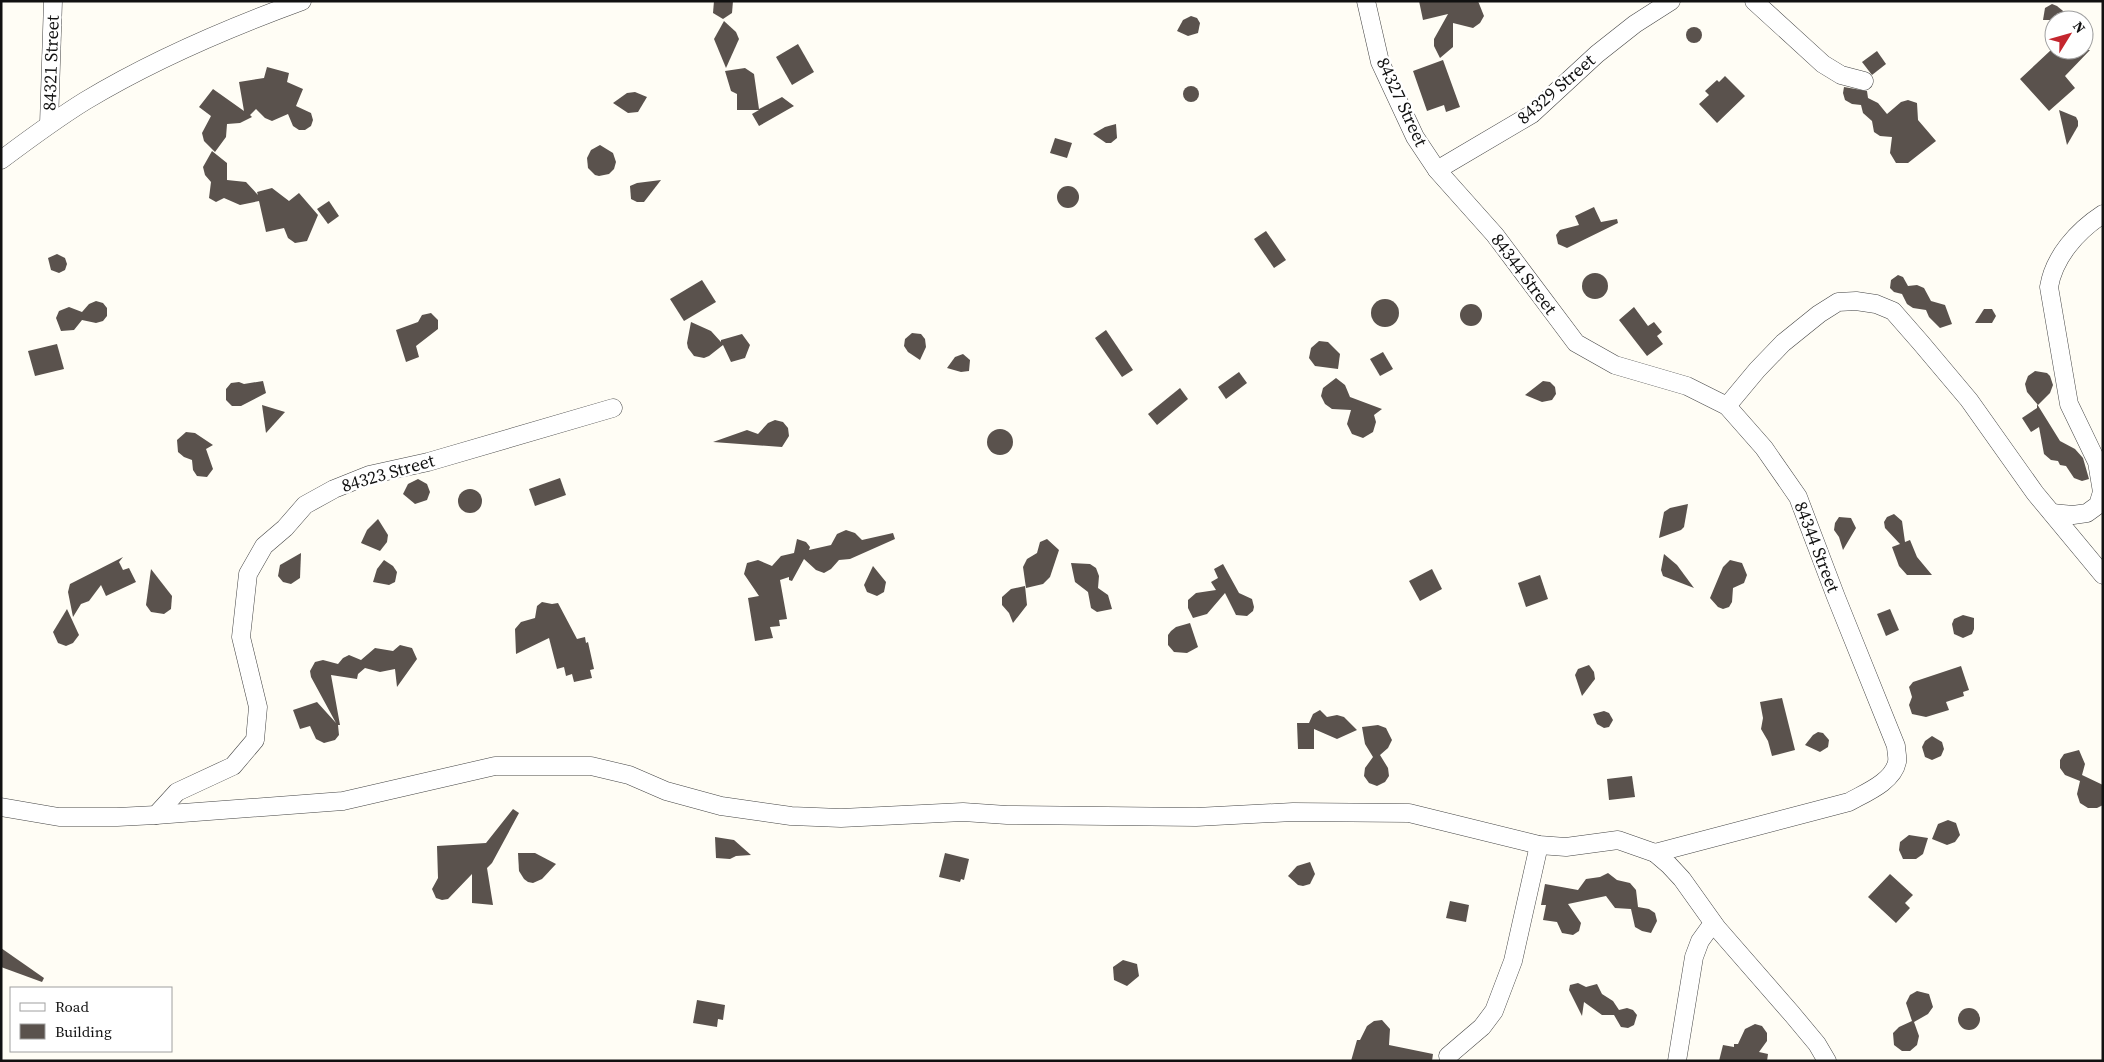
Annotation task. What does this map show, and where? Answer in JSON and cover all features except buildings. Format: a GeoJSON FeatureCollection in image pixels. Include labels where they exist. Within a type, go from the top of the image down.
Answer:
{"type":"FeatureCollection","features":[{"type":"Feature","properties":{"kind":"street","name":"84321 Street"},"geometry":{"type":"LineString","coordinates":[[48,124],[53,1]]}},
{"type":"Feature","properties":{"kind":"street"},"geometry":{"type":"LineString","coordinates":[[1,160],[48,124],[84,101],[143,69],[197,44],[302,1]]}},
{"type":"Feature","properties":{"kind":"street","name":"84327 Street"},"geometry":{"type":"LineString","coordinates":[[1366,1],[1380,62],[1415,137],[1437,170]]}},
{"type":"Feature","properties":{"kind":"street","name":"84329 Street"},"geometry":{"type":"LineString","coordinates":[[1437,170],[1532,114],[1597,54],[1635,24],[1671,1]]}},
{"type":"Feature","properties":{"kind":"street"},"geometry":{"type":"LineString","coordinates":[[1754,1],[1822,64],[1841,74],[1864,81]]}},
{"type":"Feature","properties":{"kind":"street","name":"84344 Street"},"geometry":{"type":"LineString","coordinates":[[1437,170],[1495,235],[1576,344],[1615,365],[1687,386],[1727,406],[1764,448],[1798,497],[1896,746],[1897,762],[1891,774],[1874,788],[1849,802],[1655,853]]}},
{"type":"Feature","properties":{"kind":"street"},"geometry":{"type":"LineString","coordinates":[[2052,513],[2073,515],[2087,512],[2098,505],[2102,492],[2097,462],[2068,404],[2049,287],[2052,273],[2060,256],[2075,238],[2103,214]]}},
{"type":"Feature","properties":{"kind":"street"},"geometry":{"type":"LineString","coordinates":[[1727,406],[1757,370],[1783,344],[1819,314],[1838,302],[1856,301],[1876,304],[1893,311],[1969,400],[2035,493],[2103,575]]}},
{"type":"Feature","properties":{"kind":"street","name":"84323 Street"},"geometry":{"type":"LineString","coordinates":[[156,815],[177,792],[233,766],[255,740],[258,707],[241,637],[248,574],[264,546],[305,505],[334,489],[369,475],[428,462],[613,408]]}},
{"type":"Feature","properties":{"kind":"street"},"geometry":{"type":"LineString","coordinates":[[1,807],[59,817],[156,815],[344,801],[495,766],[591,766],[629,775],[666,791],[721,806],[791,816],[841,818],[963,812],[1196,817],[1293,812],[1409,813],[1539,845],[1566,847],[1618,840],[1655,853],[1682,879],[1713,923],[1817,1044],[1827,1061]]}},
{"type":"Feature","properties":{"kind":"street"},"geometry":{"type":"LineString","coordinates":[[1448,1056],[1482,1027],[1494,1011],[1514,961],[1539,845]]}},
{"type":"Feature","properties":{"kind":"street"},"geometry":{"type":"LineString","coordinates":[[1678,1061],[1694,957],[1700,941],[1713,923]]}}]}
